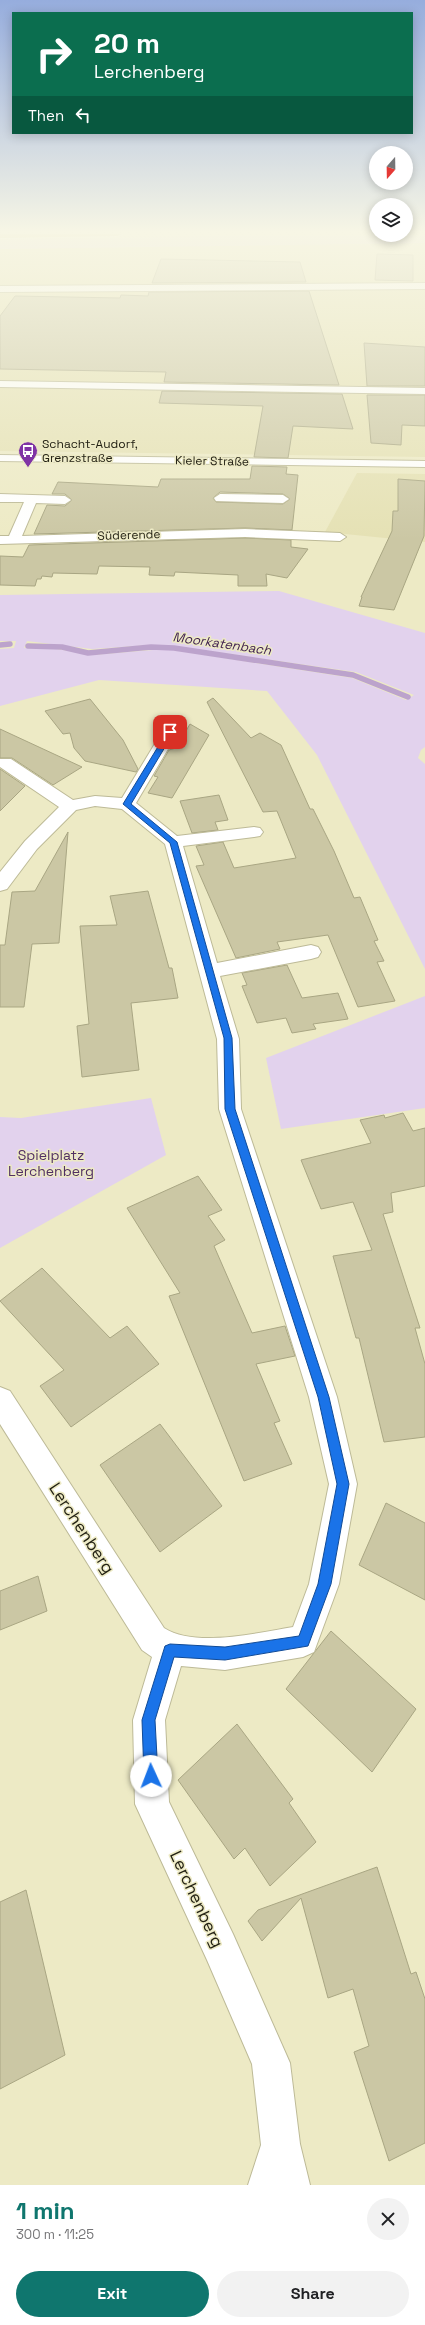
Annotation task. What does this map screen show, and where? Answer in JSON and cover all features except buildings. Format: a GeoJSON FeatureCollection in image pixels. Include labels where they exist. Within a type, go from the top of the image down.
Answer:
{"type":"FeatureCollection","features":[{"type":"Feature","properties":{"kind":"street"},"geometry":{"type":"LineString","coordinates":[[0,384],[263,387],[425,391]]}},
{"type":"Feature","properties":{"kind":"street","name":"Kieler Straße"},"geometry":{"type":"LineString","coordinates":[[0,458],[425,464]]}},
{"type":"Feature","properties":{"kind":"street"},"geometry":{"type":"LineString","coordinates":[[0,498],[66,500]]}},
{"type":"Feature","properties":{"kind":"street"},"geometry":{"type":"LineString","coordinates":[[220,498],[283,499]]}},
{"type":"Feature","properties":{"kind":"street"},"geometry":{"type":"LineString","coordinates":[[14,539],[32,499]]}},
{"type":"Feature","properties":{"kind":"street"},"geometry":{"type":"LineString","coordinates":[[245,533],[251,499]]}},
{"type":"Feature","properties":{"kind":"street","name":"Süderende"},"geometry":{"type":"LineString","coordinates":[[0,540],[245,533],[340,537]]}},
{"type":"Feature","properties":{"kind":"street"},"geometry":{"type":"LineString","coordinates":[[127,804],[170,732]]}},
{"type":"Feature","properties":{"kind":"street"},"geometry":{"type":"LineString","coordinates":[[5,763],[70,806]]}},
{"type":"Feature","properties":{"kind":"street"},"geometry":{"type":"LineString","coordinates":[[1,883],[31,845],[70,806],[95,801],[127,804],[173,842],[254,832]]}},
{"type":"Feature","properties":{"kind":"street","name":"Lerchenberg"},"geometry":{"type":"LineString","coordinates":[[0,1400],[153,1639],[170,1650],[225,1654],[303,1641],[324,1584],[343,1484],[323,1397],[230,1109],[228,1038],[173,842]]}},
{"type":"Feature","properties":{"kind":"street"},"geometry":{"type":"LineString","coordinates":[[210,971],[311,952]]}},
{"type":"Feature","properties":{"kind":"street","name":"Lerchenberg"},"geometry":{"type":"LineString","coordinates":[[170,1650],[149,1720],[152,1804],[220,1947],[270,2063],[280,2144],[290,2185]]}},
{"type":"Feature","properties":{"kind":"street","name":"Lerchenberg"},"geometry":{"type":"LineString","coordinates":[[268,2185],[280,2144]]}},
{"type":"Feature","properties":{"kind":"shaded area"},"geometry":{"type":"Polygon","coordinates":[[[0,336],[425,336],[425,457],[0,451],[0,336]]]}},
{"type":"Feature","properties":{"kind":"shaded area"},"geometry":{"type":"Polygon","coordinates":[[[357,473],[425,474],[425,542],[325,532],[357,473]]]}},
{"type":"Feature","properties":{"kind":"green space"},"geometry":{"type":"Polygon","coordinates":[[[279,591],[425,633],[425,747],[421,750],[418,758],[425,764],[425,969],[317,755],[267,691],[99,680],[0,706],[0,649],[14,648],[16,641],[0,641],[0,595],[279,591]],[[27,641],[24,648],[57,649],[92,655],[153,650],[173,650],[352,678],[406,700],[414,695],[356,672],[173,646],[151,645],[92,649],[27,641]]]}},
{"type":"Feature","properties":{"kind":"green space"},"geometry":{"type":"Polygon","coordinates":[[[425,996],[425,1108],[281,1129],[266,1058],[425,996]]]}},
{"type":"Feature","properties":{"kind":"green space","name":"Spielplatz Lerchenberg"},"geometry":{"type":"Polygon","coordinates":[[[151,1098],[166,1155],[0,1248],[0,1117],[21,1118],[151,1098]]]}},
{"type":"Feature","properties":{"kind":"waterway","name":"Moorkatenbach"},"geometry":{"type":"LineString","coordinates":[[0,645],[10,644]]}},
{"type":"Feature","properties":{"kind":"waterway","name":"Moorkatenbach"},"geometry":{"type":"LineString","coordinates":[[28,646],[62,647],[88,653],[151,647],[174,648],[353,675],[408,697]]}},
{"type":"Feature","properties":{"kind":"place","name":"Schacht-Audorf, Grenzstraße"},"geometry":{"type":"Point","coordinates":[28,468]}},
{"type":"Feature","properties":{"kind":"route"},"geometry":{"type":"LineString","coordinates":[[151,1776],[149,1720],[170,1650],[225,1654],[303,1641],[324,1584],[343,1484],[323,1397],[230,1109],[228,1038],[173,842],[127,804],[170,732]]}}]}
